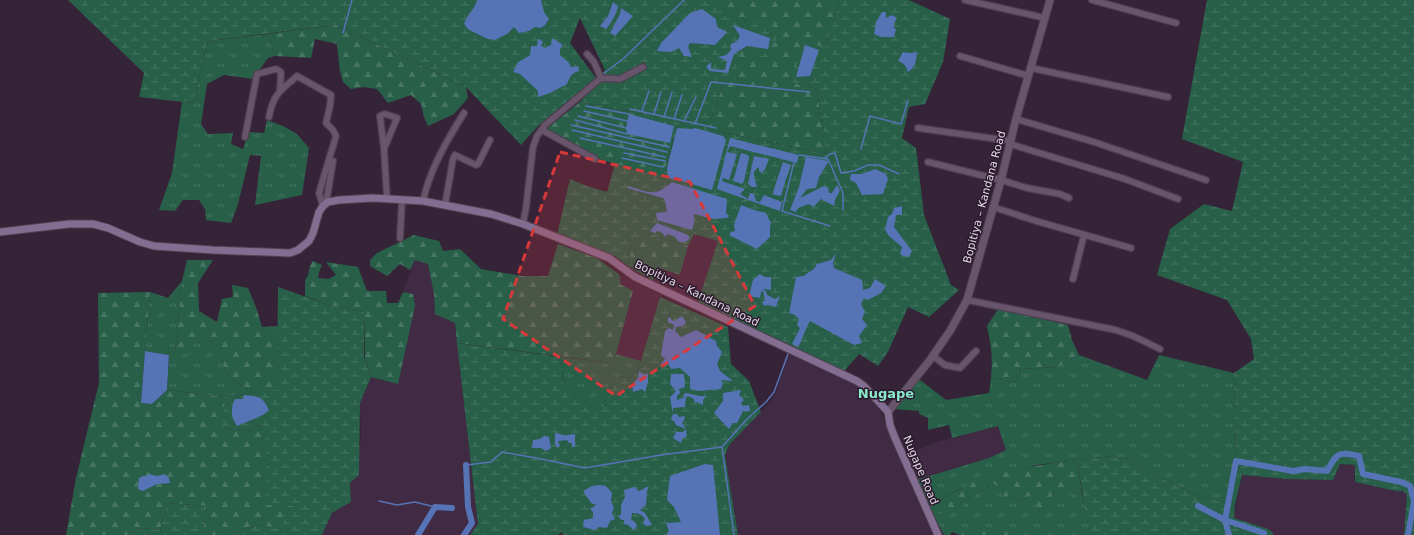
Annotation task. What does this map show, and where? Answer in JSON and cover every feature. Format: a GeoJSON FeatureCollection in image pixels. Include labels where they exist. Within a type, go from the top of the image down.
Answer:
{"type":"FeatureCollection","features":[{"type":"Feature","properties":{"kind":"main road","name":"Bopitiya – Kandana Road"},"geometry":{"type":"LineString","coordinates":[[325,205],[339,200],[387,199],[423,201],[491,214],[523,224],[609,258],[635,277],[857,381],[864,386],[888,412]]}},
{"type":"Feature","properties":{"kind":"main road"},"geometry":{"type":"LineString","coordinates":[[0,232],[69,224],[93,224],[108,228],[140,242],[154,246],[290,252],[298,250],[309,241],[319,212],[325,205]]}},
{"type":"Feature","properties":{"kind":"main road","name":"Nugape Road"},"geometry":{"type":"LineString","coordinates":[[888,412],[890,425],[895,438],[938,535]]}},
{"type":"Feature","properties":{"kind":"street"},"geometry":{"type":"LineString","coordinates":[[965,0],[1045,18]]}},
{"type":"Feature","properties":{"kind":"street","name":"Bopitiya – Kandana Road"},"geometry":{"type":"LineString","coordinates":[[888,412],[933,356],[950,331],[967,300],[1050,0]]}},
{"type":"Feature","properties":{"kind":"street"},"geometry":{"type":"LineString","coordinates":[[1092,0],[1176,23]]}},
{"type":"Feature","properties":{"kind":"street"},"geometry":{"type":"LineString","coordinates":[[587,54],[594,62],[601,78]]}},
{"type":"Feature","properties":{"kind":"street"},"geometry":{"type":"LineString","coordinates":[[960,56],[1029,76]]}},
{"type":"Feature","properties":{"kind":"street"},"geometry":{"type":"LineString","coordinates":[[523,224],[533,147],[537,136],[545,125],[601,78],[620,79],[643,67]]}},
{"type":"Feature","properties":{"kind":"street"},"geometry":{"type":"LineString","coordinates":[[1031,68],[1168,97]]}},
{"type":"Feature","properties":{"kind":"street"},"geometry":{"type":"LineString","coordinates":[[245,137],[257,74],[276,69],[281,72],[280,90]]}},
{"type":"Feature","properties":{"kind":"street"},"geometry":{"type":"LineString","coordinates":[[269,117],[272,102],[280,90],[297,76],[331,95],[326,123],[333,130],[336,136],[319,193],[325,205]]}},
{"type":"Feature","properties":{"kind":"street"},"geometry":{"type":"LineString","coordinates":[[423,201],[427,183],[446,142],[464,113]]}},
{"type":"Feature","properties":{"kind":"street"},"geometry":{"type":"LineString","coordinates":[[384,148],[397,118],[385,114],[380,116],[384,148],[387,199]]}},
{"type":"Feature","properties":{"kind":"street"},"geometry":{"type":"LineString","coordinates":[[1016,119],[1094,142],[1206,180]]}},
{"type":"Feature","properties":{"kind":"street"},"geometry":{"type":"LineString","coordinates":[[918,128],[1011,143],[1125,179],[1178,199]]}},
{"type":"Feature","properties":{"kind":"street"},"geometry":{"type":"LineString","coordinates":[[542,130],[595,159]]}},
{"type":"Feature","properties":{"kind":"street"},"geometry":{"type":"LineString","coordinates":[[445,205],[453,158],[455,155],[476,165],[478,164],[490,140]]}},
{"type":"Feature","properties":{"kind":"street"},"geometry":{"type":"LineString","coordinates":[[325,205],[333,161]]}},
{"type":"Feature","properties":{"kind":"street"},"geometry":{"type":"LineString","coordinates":[[928,162],[1027,188],[1060,194],[1069,198]]}},
{"type":"Feature","properties":{"kind":"street"},"geometry":{"type":"LineString","coordinates":[[400,238],[402,200]]}},
{"type":"Feature","properties":{"kind":"street"},"geometry":{"type":"LineString","coordinates":[[993,207],[1131,248]]}},
{"type":"Feature","properties":{"kind":"street"},"geometry":{"type":"LineString","coordinates":[[1073,279],[1084,235]]}},
{"type":"Feature","properties":{"kind":"street"},"geometry":{"type":"LineString","coordinates":[[967,300],[1116,330],[1134,336],[1160,349]]}},
{"type":"Feature","properties":{"kind":"street"},"geometry":{"type":"LineString","coordinates":[[933,356],[945,365],[960,368],[976,351]]}},
{"type":"Feature","properties":{"kind":"highlighted area"},"geometry":{"type":"Polygon","coordinates":[[[560,152],[690,182],[755,306],[616,396],[503,319],[560,152]]]}},
{"type":"Feature","properties":{"kind":"shaded area"},"geometry":{"type":"Polygon","coordinates":[[[694,234],[719,241],[698,302],[653,281],[659,268],[680,275],[688,246],[694,234]]]}},
{"type":"Feature","properties":{"kind":"shaded area"},"geometry":{"type":"Polygon","coordinates":[[[415,260],[428,264],[434,294],[435,314],[455,323],[478,524],[470,535],[322,535],[332,513],[350,502],[350,483],[361,440],[360,403],[371,377],[398,383],[413,294],[403,292],[415,260]]]}},
{"type":"Feature","properties":{"kind":"shaded area"},"geometry":{"type":"Polygon","coordinates":[[[620,275],[662,295],[660,297],[641,361],[616,354],[633,292],[620,284],[620,275]]]}},
{"type":"Feature","properties":{"kind":"shaded area"},"geometry":{"type":"Polygon","coordinates":[[[791,355],[855,383],[878,407],[933,535],[738,535],[725,455],[729,445],[772,400],[787,358],[791,355]]]}},
{"type":"Feature","properties":{"kind":"shaded area"},"geometry":{"type":"Polygon","coordinates":[[[998,426],[1006,451],[989,458],[916,480],[906,455],[933,443],[998,426]]]}},
{"type":"Feature","properties":{"kind":"shaded area"},"geometry":{"type":"Polygon","coordinates":[[[1340,464],[1355,465],[1354,482],[1402,491],[1407,494],[1404,535],[1273,535],[1273,533],[1234,518],[1242,475],[1286,479],[1340,464]]]}},
{"type":"Feature","properties":{"kind":"green space"},"geometry":{"type":"Polygon","coordinates":[[[68,0],[712,0],[722,15],[780,28],[778,38],[763,57],[747,46],[740,50],[735,79],[722,87],[708,129],[826,154],[817,89],[791,82],[804,41],[825,48],[840,0],[909,0],[950,19],[943,62],[925,104],[909,107],[902,138],[916,148],[924,215],[951,285],[959,290],[929,317],[908,307],[888,352],[878,366],[859,354],[844,371],[698,302],[718,241],[694,234],[688,246],[646,233],[631,246],[628,266],[616,257],[557,235],[570,179],[607,192],[615,164],[663,178],[678,125],[627,111],[580,102],[605,70],[580,18],[570,43],[596,78],[539,125],[521,145],[466,87],[336,25],[208,41],[193,103],[139,97],[144,73],[68,0]]]}},
{"type":"Feature","properties":{"kind":"green space"},"geometry":{"type":"Polygon","coordinates":[[[712,0],[840,0],[825,48],[791,82],[817,89],[826,154],[708,129],[722,87],[740,50],[780,29],[722,15],[712,4],[712,0]]]}},
{"type":"Feature","properties":{"kind":"green space"},"geometry":{"type":"Polygon","coordinates":[[[1207,0],[1414,0],[1414,535],[1404,535],[1407,494],[1402,491],[1355,482],[1355,465],[1340,464],[1333,480],[1286,479],[1242,475],[1236,461],[1234,373],[1254,359],[1251,339],[1227,300],[1157,275],[1170,229],[1204,204],[1232,211],[1243,162],[1182,139],[1207,0]]]}},
{"type":"Feature","properties":{"kind":"green space"},"geometry":{"type":"Polygon","coordinates":[[[336,25],[466,87],[468,98],[454,114],[428,126],[421,104],[411,95],[388,103],[377,89],[363,87],[351,89],[343,82],[340,71],[337,44],[315,39],[311,58],[275,56],[268,34],[336,25]]]}},
{"type":"Feature","properties":{"kind":"green space"},"geometry":{"type":"Polygon","coordinates":[[[268,34],[275,56],[268,58],[253,79],[224,75],[207,84],[201,124],[208,134],[233,133],[231,144],[243,149],[249,132],[264,133],[267,120],[283,126],[297,134],[309,148],[302,195],[255,205],[261,156],[250,155],[238,204],[231,223],[206,220],[205,209],[199,200],[183,200],[175,211],[159,210],[172,173],[182,102],[193,103],[208,41],[268,34]]]}},
{"type":"Feature","properties":{"kind":"green space"},"geometry":{"type":"Polygon","coordinates":[[[580,102],[627,111],[678,124],[663,178],[599,159],[546,129],[580,102]]]}},
{"type":"Feature","properties":{"kind":"green space"},"geometry":{"type":"Polygon","coordinates":[[[646,233],[688,246],[680,275],[659,268],[653,281],[628,266],[631,246],[646,233]]]}},
{"type":"Feature","properties":{"kind":"green space"},"geometry":{"type":"Polygon","coordinates":[[[414,235],[439,241],[443,251],[460,249],[481,269],[522,276],[548,276],[558,244],[597,258],[620,275],[620,284],[633,291],[616,354],[612,363],[457,343],[455,323],[435,314],[434,294],[428,264],[415,260],[410,270],[400,264],[387,276],[370,266],[370,260],[377,253],[414,235]]]}},
{"type":"Feature","properties":{"kind":"green space"},"geometry":{"type":"Polygon","coordinates":[[[187,260],[213,260],[198,283],[199,311],[217,322],[222,299],[233,297],[232,285],[248,288],[262,327],[278,326],[277,391],[253,393],[236,382],[225,371],[218,346],[211,341],[193,343],[191,354],[175,353],[182,281],[187,260]]]}},
{"type":"Feature","properties":{"kind":"green space"},"geometry":{"type":"Polygon","coordinates":[[[313,261],[322,265],[318,278],[328,279],[336,275],[326,262],[358,267],[367,291],[386,291],[387,303],[398,303],[403,292],[413,294],[415,306],[398,384],[371,377],[365,359],[364,312],[329,305],[305,296],[305,280],[313,261]]]}},
{"type":"Feature","properties":{"kind":"green space"},"geometry":{"type":"Polygon","coordinates":[[[182,281],[175,353],[193,343],[211,341],[219,346],[225,371],[236,382],[253,393],[225,397],[167,390],[169,355],[145,351],[150,292],[168,298],[182,281]]]}},
{"type":"Feature","properties":{"kind":"green space"},"geometry":{"type":"Polygon","coordinates":[[[278,287],[329,305],[364,312],[364,357],[371,377],[360,403],[359,475],[350,483],[351,502],[332,513],[322,535],[231,535],[232,532],[259,525],[280,528],[294,506],[266,505],[266,426],[255,425],[254,431],[223,428],[225,397],[277,390],[278,287]]]}},
{"type":"Feature","properties":{"kind":"green space"},"geometry":{"type":"Polygon","coordinates":[[[150,292],[141,403],[152,404],[167,390],[225,397],[224,428],[254,431],[255,425],[267,426],[266,504],[295,506],[280,529],[259,525],[232,532],[231,535],[202,535],[207,506],[167,503],[160,530],[141,528],[128,535],[66,535],[76,478],[99,383],[98,293],[150,292]]]}},
{"type":"Feature","properties":{"kind":"green space"},"geometry":{"type":"Polygon","coordinates":[[[660,297],[728,327],[731,364],[749,381],[761,412],[729,445],[725,455],[738,535],[563,535],[562,532],[558,535],[470,535],[478,524],[457,343],[561,357],[563,384],[600,413],[616,376],[633,378],[641,361],[660,297]]]}},
{"type":"Feature","properties":{"kind":"green space"},"geometry":{"type":"Polygon","coordinates":[[[998,309],[1068,325],[1072,340],[1079,355],[1058,367],[1021,369],[1017,382],[991,378],[992,364],[990,339],[987,326],[998,309]]]}},
{"type":"Feature","properties":{"kind":"green space"},"geometry":{"type":"Polygon","coordinates":[[[616,354],[641,361],[633,378],[616,376],[600,414],[563,384],[561,357],[612,363],[616,354]]]}},
{"type":"Feature","properties":{"kind":"green space"},"geometry":{"type":"Polygon","coordinates":[[[1079,355],[1147,380],[1159,355],[1234,373],[1236,461],[1242,475],[1235,505],[1195,494],[1147,472],[1129,459],[1112,456],[1036,465],[959,489],[929,506],[916,480],[989,458],[1006,450],[998,426],[952,438],[949,425],[928,430],[928,418],[919,414],[919,411],[893,409],[919,379],[946,400],[989,393],[991,378],[1017,382],[1021,369],[1058,367],[1079,355]]]}},
{"type":"Feature","properties":{"kind":"green space"},"geometry":{"type":"Polygon","coordinates":[[[1112,456],[1129,459],[1147,472],[1195,494],[1235,505],[1234,518],[1268,529],[1273,533],[1273,535],[1092,535],[1085,510],[1077,460],[1112,456]]]}},
{"type":"Feature","properties":{"kind":"green space"},"geometry":{"type":"Polygon","coordinates":[[[1077,460],[1082,495],[1072,492],[1055,492],[1043,508],[1034,505],[1030,495],[1021,501],[1010,492],[1008,496],[1002,497],[1004,490],[994,484],[964,501],[963,508],[954,512],[943,512],[934,516],[929,506],[966,486],[990,476],[1022,468],[1077,460]]]}},
{"type":"Feature","properties":{"kind":"green space"},"geometry":{"type":"Polygon","coordinates":[[[994,484],[1005,490],[1003,497],[1010,492],[1021,501],[1030,495],[1050,499],[1055,492],[1072,492],[1082,495],[1092,535],[1015,535],[1010,531],[969,529],[960,535],[952,532],[950,535],[944,535],[934,516],[943,512],[954,512],[964,501],[994,484]]]}},
{"type":"Feature","properties":{"kind":"green space"},"geometry":{"type":"Polygon","coordinates":[[[167,503],[207,506],[202,535],[128,535],[141,528],[160,530],[167,503]]]}},
{"type":"Feature","properties":{"kind":"green space"},"geometry":{"type":"Polygon","coordinates":[[[984,527],[1010,531],[1015,535],[960,535],[970,528],[984,527]]]}},
{"type":"Feature","properties":{"kind":"water"},"geometry":{"type":"Polygon","coordinates":[[[477,0],[541,0],[544,12],[549,19],[541,28],[535,27],[529,31],[519,33],[514,27],[507,34],[495,40],[488,39],[469,30],[464,24],[477,0]]]}},
{"type":"Feature","properties":{"kind":"water"},"geometry":{"type":"Polygon","coordinates":[[[613,2],[618,6],[614,18],[606,29],[600,26],[608,16],[613,2]]]}},
{"type":"Feature","properties":{"kind":"water"},"geometry":{"type":"Polygon","coordinates":[[[621,8],[633,16],[615,36],[610,33],[620,14],[621,8]]]}},
{"type":"Feature","properties":{"kind":"water"},"geometry":{"type":"Polygon","coordinates":[[[702,9],[716,19],[717,27],[727,32],[715,45],[690,43],[688,47],[692,57],[684,56],[679,48],[671,52],[657,51],[661,43],[690,13],[702,9]]]}},
{"type":"Feature","properties":{"kind":"water"},"geometry":{"type":"Polygon","coordinates":[[[882,12],[886,12],[886,18],[892,15],[897,18],[894,23],[894,28],[896,29],[894,37],[881,37],[874,34],[876,22],[882,12]]]}},
{"type":"Feature","properties":{"kind":"water"},"geometry":{"type":"Polygon","coordinates":[[[733,25],[770,38],[768,49],[747,46],[734,54],[728,73],[710,71],[706,67],[711,62],[711,69],[725,70],[727,61],[718,57],[726,55],[731,50],[730,45],[738,40],[740,36],[733,25]]]}},
{"type":"Feature","properties":{"kind":"water"},"geometry":{"type":"Polygon","coordinates":[[[552,38],[563,45],[560,49],[560,55],[569,63],[571,67],[578,66],[579,71],[572,74],[567,84],[550,93],[538,97],[538,91],[520,74],[513,72],[518,62],[530,55],[531,46],[537,46],[538,39],[543,42],[541,46],[545,48],[551,45],[552,38]]]}},
{"type":"Feature","properties":{"kind":"water"},"geometry":{"type":"Polygon","coordinates":[[[805,45],[819,50],[810,76],[796,77],[805,45]]]}},
{"type":"Feature","properties":{"kind":"water"},"geometry":{"type":"Polygon","coordinates":[[[903,52],[917,52],[914,66],[908,72],[904,65],[898,61],[903,52]]]}},
{"type":"Feature","properties":{"kind":"water"},"geometry":{"type":"Polygon","coordinates":[[[629,114],[674,126],[670,143],[627,134],[626,128],[629,114]]]}},
{"type":"Feature","properties":{"kind":"water"},"geometry":{"type":"Polygon","coordinates":[[[677,128],[695,128],[723,136],[726,140],[712,190],[668,178],[667,168],[677,128]]]}},
{"type":"Feature","properties":{"kind":"water"},"geometry":{"type":"Polygon","coordinates":[[[730,138],[799,155],[797,163],[730,146],[727,152],[737,154],[729,180],[723,178],[722,181],[745,189],[740,194],[748,199],[750,193],[754,194],[756,201],[760,202],[764,195],[782,202],[780,211],[717,189],[730,138]]]}},
{"type":"Feature","properties":{"kind":"water"},"geometry":{"type":"Polygon","coordinates":[[[741,153],[748,155],[749,158],[742,184],[733,181],[741,153]]]}},
{"type":"Feature","properties":{"kind":"water"},"geometry":{"type":"Polygon","coordinates":[[[754,156],[769,159],[762,173],[759,171],[759,167],[754,173],[757,187],[752,187],[748,184],[754,156]]]}},
{"type":"Feature","properties":{"kind":"water"},"geometry":{"type":"Polygon","coordinates":[[[806,157],[829,161],[819,177],[816,188],[807,189],[800,198],[824,186],[828,188],[829,193],[832,193],[837,185],[840,190],[834,206],[821,199],[813,207],[809,204],[798,208],[796,212],[790,210],[799,187],[806,157]]]}},
{"type":"Feature","properties":{"kind":"water"},"geometry":{"type":"Polygon","coordinates":[[[783,162],[791,165],[781,196],[774,195],[773,192],[783,162]]]}},
{"type":"Feature","properties":{"kind":"water"},"geometry":{"type":"Polygon","coordinates":[[[875,169],[886,174],[888,179],[883,194],[862,195],[856,183],[850,180],[851,174],[862,174],[875,169]]]}},
{"type":"Feature","properties":{"kind":"water"},"geometry":{"type":"Polygon","coordinates":[[[672,182],[727,199],[726,213],[729,216],[727,218],[713,219],[694,214],[692,230],[657,220],[656,213],[667,212],[663,198],[627,188],[628,186],[646,192],[656,192],[672,182]]]}},
{"type":"Feature","properties":{"kind":"water"},"geometry":{"type":"Polygon","coordinates":[[[741,205],[766,213],[771,223],[770,237],[757,249],[729,235],[731,232],[735,231],[734,225],[741,205]]]}},
{"type":"Feature","properties":{"kind":"water"},"geometry":{"type":"Polygon","coordinates":[[[902,206],[902,215],[896,215],[894,227],[912,251],[909,257],[900,254],[902,247],[889,236],[885,230],[888,217],[892,214],[894,208],[902,206]]]}},
{"type":"Feature","properties":{"kind":"water"},"geometry":{"type":"Polygon","coordinates":[[[657,223],[688,235],[690,238],[686,242],[679,242],[674,236],[667,234],[666,237],[661,232],[657,231],[655,233],[650,231],[657,223]]]}},
{"type":"Feature","properties":{"kind":"water"},"geometry":{"type":"Polygon","coordinates":[[[836,253],[833,263],[834,268],[862,280],[863,290],[870,288],[875,279],[886,286],[881,293],[868,300],[864,298],[861,304],[865,312],[862,319],[867,325],[859,336],[862,343],[854,345],[810,321],[798,347],[792,344],[800,328],[797,325],[799,319],[795,315],[789,313],[796,277],[804,276],[813,270],[817,264],[831,260],[836,253]]]}},
{"type":"Feature","properties":{"kind":"water"},"geometry":{"type":"Polygon","coordinates":[[[760,274],[765,277],[771,277],[771,290],[763,290],[766,291],[767,295],[775,299],[780,296],[776,307],[768,305],[764,306],[762,302],[765,300],[763,291],[761,292],[760,298],[749,296],[753,280],[760,274]]]}},
{"type":"Feature","properties":{"kind":"water"},"geometry":{"type":"Polygon","coordinates":[[[682,316],[686,322],[683,326],[676,327],[675,331],[681,337],[696,330],[716,341],[717,346],[722,352],[717,364],[720,371],[733,381],[721,380],[723,383],[721,389],[699,391],[690,389],[690,377],[680,368],[671,369],[668,364],[666,366],[660,365],[665,359],[661,355],[665,331],[669,328],[673,330],[674,325],[668,322],[668,318],[671,317],[671,320],[674,321],[682,316]]]}},
{"type":"Feature","properties":{"kind":"water"},"geometry":{"type":"Polygon","coordinates":[[[145,351],[169,355],[167,390],[152,404],[141,403],[145,351]]]}},
{"type":"Feature","properties":{"kind":"water"},"geometry":{"type":"Polygon","coordinates":[[[639,371],[643,374],[648,374],[648,382],[645,392],[642,389],[633,392],[633,388],[630,387],[638,378],[639,371]]]}},
{"type":"Feature","properties":{"kind":"water"},"geometry":{"type":"Polygon","coordinates":[[[671,374],[684,374],[685,387],[679,389],[680,393],[677,396],[677,400],[685,397],[683,395],[686,393],[706,396],[703,400],[703,405],[697,402],[695,403],[694,399],[688,396],[686,397],[685,407],[673,408],[673,414],[670,397],[676,391],[670,384],[671,374]]]}},
{"type":"Feature","properties":{"kind":"water"},"geometry":{"type":"Polygon","coordinates":[[[741,390],[739,395],[744,400],[741,403],[743,406],[749,405],[750,411],[743,411],[737,423],[733,423],[729,429],[714,413],[723,401],[723,393],[741,390]]]}},
{"type":"Feature","properties":{"kind":"water"},"geometry":{"type":"Polygon","coordinates":[[[244,395],[262,399],[269,410],[263,415],[237,426],[232,416],[232,406],[235,399],[243,399],[244,395]]]}},
{"type":"Feature","properties":{"kind":"water"},"geometry":{"type":"Polygon","coordinates":[[[673,414],[677,414],[679,417],[685,416],[682,423],[686,429],[676,425],[674,421],[671,420],[673,414]]]}},
{"type":"Feature","properties":{"kind":"water"},"geometry":{"type":"Polygon","coordinates":[[[686,429],[687,436],[682,439],[681,443],[673,438],[676,432],[683,432],[686,429]]]}},
{"type":"Feature","properties":{"kind":"water"},"geometry":{"type":"Polygon","coordinates":[[[555,433],[564,435],[575,434],[575,447],[572,447],[572,443],[569,443],[567,440],[558,441],[560,446],[557,448],[555,443],[555,433]]]}},
{"type":"Feature","properties":{"kind":"water"},"geometry":{"type":"Polygon","coordinates":[[[544,436],[549,437],[551,448],[546,451],[541,448],[532,448],[533,440],[540,439],[544,436]]]}},
{"type":"Feature","properties":{"kind":"water"},"geometry":{"type":"Polygon","coordinates":[[[705,464],[713,465],[720,535],[666,535],[669,531],[666,523],[681,522],[674,507],[667,500],[670,476],[705,464]]]}},
{"type":"Feature","properties":{"kind":"water"},"geometry":{"type":"Polygon","coordinates":[[[149,474],[157,476],[165,474],[169,478],[170,483],[157,484],[143,491],[138,489],[139,478],[149,474]]]}},
{"type":"Feature","properties":{"kind":"water"},"geometry":{"type":"Polygon","coordinates":[[[592,486],[606,486],[612,493],[611,501],[614,508],[612,513],[615,519],[610,521],[607,528],[599,527],[595,530],[583,527],[584,520],[593,518],[593,512],[590,509],[596,505],[591,503],[583,491],[592,486]]]}},
{"type":"Feature","properties":{"kind":"water"},"geometry":{"type":"Polygon","coordinates":[[[649,486],[646,505],[640,510],[645,513],[652,525],[646,526],[643,523],[645,519],[643,516],[632,513],[631,519],[637,526],[634,530],[628,525],[624,524],[624,520],[621,520],[618,515],[621,515],[621,505],[625,497],[624,490],[634,487],[639,491],[649,486]]]}},
{"type":"Feature","properties":{"kind":"waterway"},"geometry":{"type":"LineString","coordinates":[[343,33],[352,0]]}},
{"type":"Feature","properties":{"kind":"waterway"},"geometry":{"type":"LineString","coordinates":[[603,74],[624,58],[684,0]]}},
{"type":"Feature","properties":{"kind":"waterway"},"geometry":{"type":"LineString","coordinates":[[695,124],[711,82],[810,92]]}},
{"type":"Feature","properties":{"kind":"waterway"},"geometry":{"type":"LineString","coordinates":[[642,111],[649,91]]}},
{"type":"Feature","properties":{"kind":"waterway"},"geometry":{"type":"LineString","coordinates":[[654,114],[661,92]]}},
{"type":"Feature","properties":{"kind":"waterway"},"geometry":{"type":"LineString","coordinates":[[664,117],[672,92]]}},
{"type":"Feature","properties":{"kind":"waterway"},"geometry":{"type":"LineString","coordinates":[[674,119],[682,95]]}},
{"type":"Feature","properties":{"kind":"waterway"},"geometry":{"type":"LineString","coordinates":[[684,121],[696,97]]}},
{"type":"Feature","properties":{"kind":"waterway"},"geometry":{"type":"LineString","coordinates":[[861,149],[870,116],[901,124],[908,100]]}},
{"type":"Feature","properties":{"kind":"waterway"},"geometry":{"type":"LineString","coordinates":[[586,106],[629,114]]}},
{"type":"Feature","properties":{"kind":"waterway"},"geometry":{"type":"LineString","coordinates":[[630,109],[716,128]]}},
{"type":"Feature","properties":{"kind":"waterway"},"geometry":{"type":"LineString","coordinates":[[584,111],[627,121]]}},
{"type":"Feature","properties":{"kind":"waterway"},"geometry":{"type":"LineString","coordinates":[[578,116],[626,128]]}},
{"type":"Feature","properties":{"kind":"waterway"},"geometry":{"type":"LineString","coordinates":[[575,120],[627,134]]}},
{"type":"Feature","properties":{"kind":"waterway"},"geometry":{"type":"LineString","coordinates":[[571,125],[669,147]]}},
{"type":"Feature","properties":{"kind":"waterway"},"geometry":{"type":"LineString","coordinates":[[572,130],[667,152]]}},
{"type":"Feature","properties":{"kind":"waterway"},"geometry":{"type":"LineString","coordinates":[[580,138],[665,157]]}},
{"type":"Feature","properties":{"kind":"waterway"},"geometry":{"type":"LineString","coordinates":[[624,153],[665,161]]}},
{"type":"Feature","properties":{"kind":"waterway"},"geometry":{"type":"LineString","coordinates":[[825,158],[830,154],[835,153],[841,173],[854,171],[868,165],[879,165],[899,174]]}},
{"type":"Feature","properties":{"kind":"waterway"},"geometry":{"type":"LineString","coordinates":[[799,155],[828,159],[843,193],[843,210]]}},
{"type":"Feature","properties":{"kind":"waterway"},"geometry":{"type":"LineString","coordinates":[[622,158],[663,167]]}},
{"type":"Feature","properties":{"kind":"waterway"},"geometry":{"type":"LineString","coordinates":[[794,162],[782,211],[830,226]]}},
{"type":"Feature","properties":{"kind":"waterway"},"geometry":{"type":"LineString","coordinates":[[722,447],[774,392],[788,354]]}},
{"type":"Feature","properties":{"kind":"waterway"},"geometry":{"type":"LineString","coordinates":[[466,465],[491,462],[502,452],[585,468],[661,455],[722,447],[734,535]]}},
{"type":"Feature","properties":{"kind":"waterway"},"geometry":{"type":"LineString","coordinates":[[1229,535],[1225,520],[1236,461],[1293,471],[1305,469],[1327,471],[1333,460],[1342,454],[1359,456],[1363,474],[1401,482],[1410,486],[1414,501],[1408,535]]}},
{"type":"Feature","properties":{"kind":"waterway"},"geometry":{"type":"LineString","coordinates":[[464,535],[472,523],[468,507],[466,465]]}},
{"type":"Feature","properties":{"kind":"waterway"},"geometry":{"type":"LineString","coordinates":[[379,501],[397,505],[415,502],[435,507]]}},
{"type":"Feature","properties":{"kind":"waterway"},"geometry":{"type":"LineString","coordinates":[[1198,506],[1225,520],[1264,533]]}},
{"type":"Feature","properties":{"kind":"waterway"},"geometry":{"type":"LineString","coordinates":[[418,535],[435,507],[452,508]]}},
{"type":"Feature","properties":{"kind":"district","name":"Nugape"},"geometry":{"type":"Point","coordinates":[886,393]}}]}
